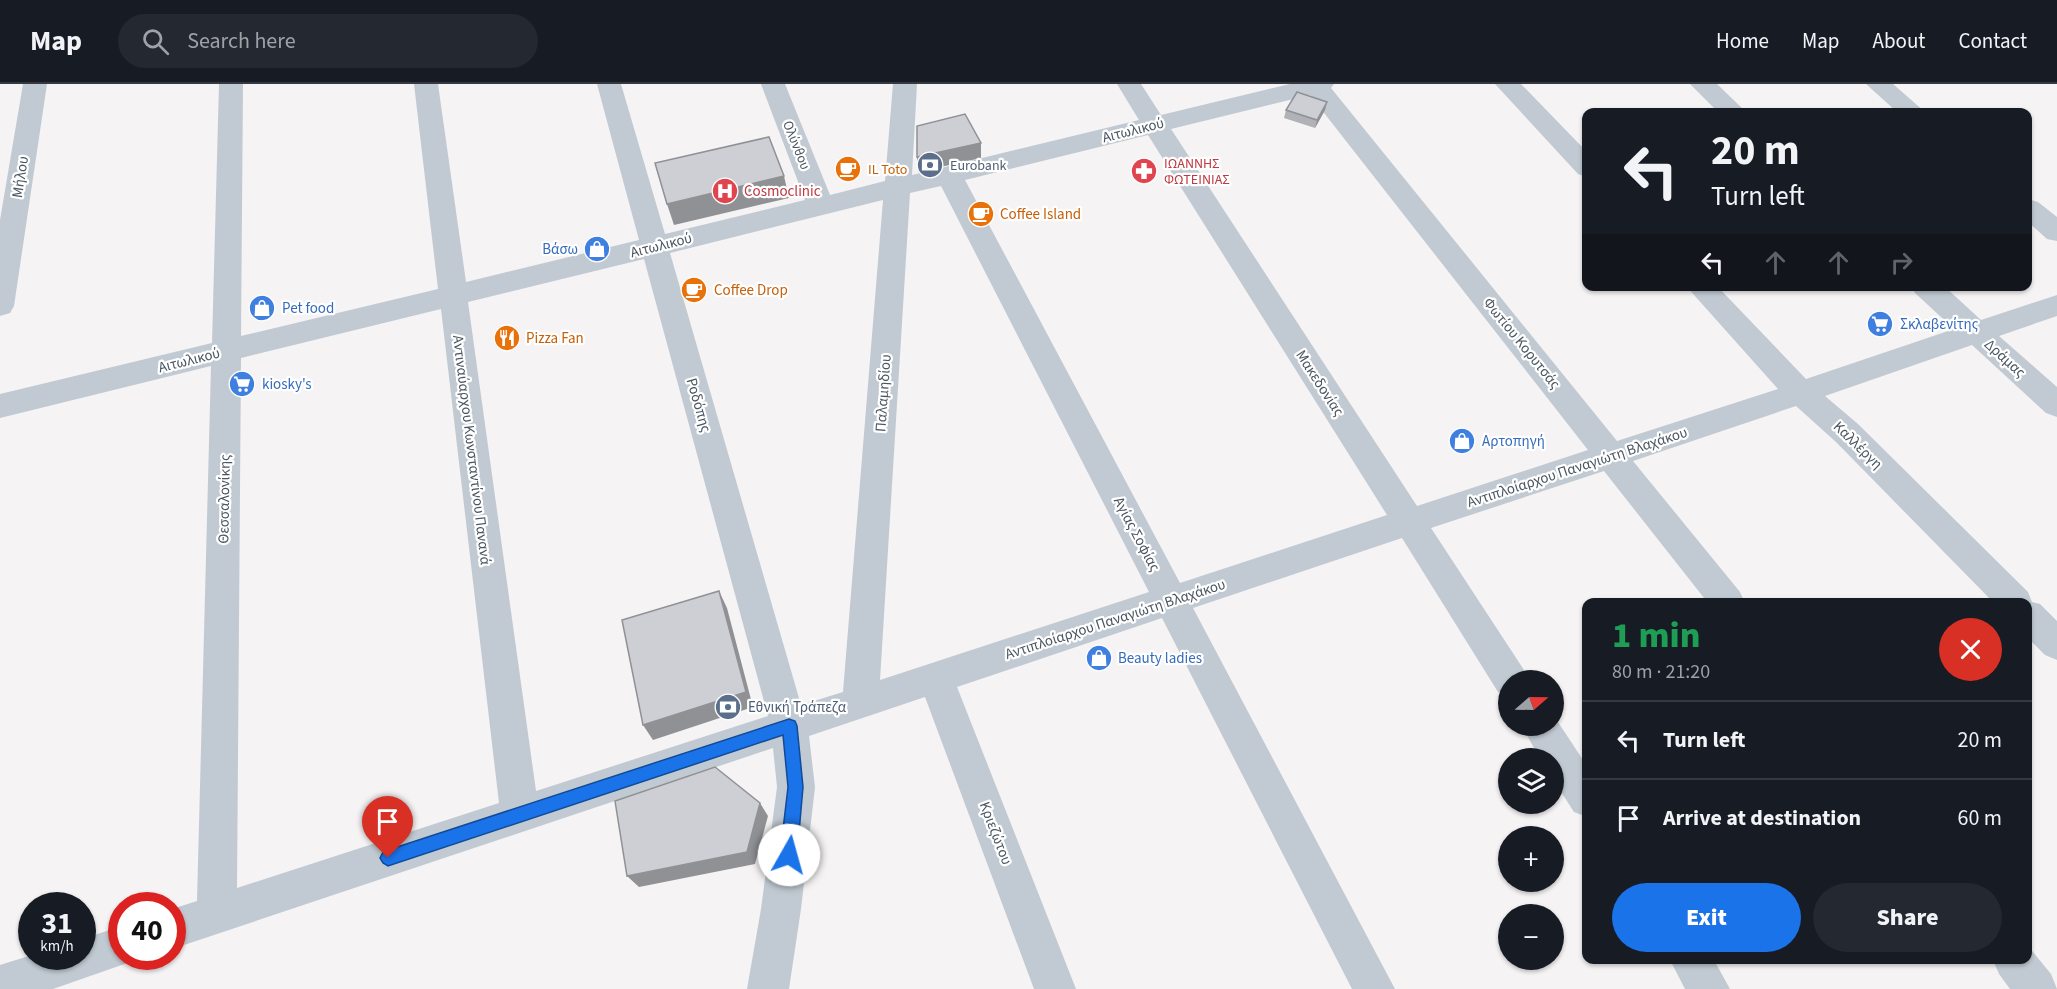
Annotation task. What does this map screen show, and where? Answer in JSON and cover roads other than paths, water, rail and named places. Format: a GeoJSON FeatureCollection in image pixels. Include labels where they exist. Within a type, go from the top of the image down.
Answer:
{"type":"FeatureCollection","features":[{"type":"Feature","properties":{"kind":"street","name":"Μήλου"},"geometry":{"type":"LineString","coordinates":[[0,306],[35,84]]}},
{"type":"Feature","properties":{"kind":"street","name":"Θεσσαλονίκης"},"geometry":{"type":"LineString","coordinates":[[217,914],[231,84]]}},
{"type":"Feature","properties":{"kind":"street","name":"Αντιναύαρχου Κωνσταντίνου Πανανά"},"geometry":{"type":"LineString","coordinates":[[426,84],[520,815]]}},
{"type":"Feature","properties":{"kind":"street","name":"Ροδόπης"},"geometry":{"type":"LineString","coordinates":[[609,84],[789,726]]}},
{"type":"Feature","properties":{"kind":"street","name":"Ολύνθου"},"geometry":{"type":"LineString","coordinates":[[773,84],[821,206]]}},
{"type":"Feature","properties":{"kind":"street","name":"Παλαμηδίου"},"geometry":{"type":"LineString","coordinates":[[860,703],[905,84]]}},
{"type":"Feature","properties":{"kind":"street","name":"Μακεδονίας"},"geometry":{"type":"LineString","coordinates":[[1129,84],[1504,670]]}},
{"type":"Feature","properties":{"kind":"street","name":"Αιτωλικού"},"geometry":{"type":"LineString","coordinates":[[0,406],[1317,84]]}},
{"type":"Feature","properties":{"kind":"street","name":"Φωτίου Κορυτσάς"},"geometry":{"type":"LineString","coordinates":[[1317,84],[1724,598]]}},
{"type":"Feature","properties":{"kind":"street"},"geometry":{"type":"LineString","coordinates":[[1507,84],[1582,163]]}},
{"type":"Feature","properties":{"kind":"street"},"geometry":{"type":"LineString","coordinates":[[1702,84],[1729,108]]}},
{"type":"Feature","properties":{"kind":"street"},"geometry":{"type":"LineString","coordinates":[[1878,84],[1907,108]]}},
{"type":"Feature","properties":{"kind":"street","name":"Αγίας Σοφίας"},"geometry":{"type":"LineString","coordinates":[[949,175],[1374,989]]}},
{"type":"Feature","properties":{"kind":"street"},"geometry":{"type":"LineString","coordinates":[[2032,211],[2057,232]]}},
{"type":"Feature","properties":{"kind":"street","name":"Καλλέργη"},"geometry":{"type":"LineString","coordinates":[[1705,291],[1801,393],[1847,433],[2011,598]]}},
{"type":"Feature","properties":{"kind":"street","name":"Δράμας"},"geometry":{"type":"LineString","coordinates":[[1931,291],[2057,405]]}},
{"type":"Feature","properties":{"kind":"street","name":"Αντιπλοίαρχου Παναγιώτη Βλαχάκου"},"geometry":{"type":"LineString","coordinates":[[186,924],[1801,393],[2057,305]]}},
{"type":"Feature","properties":{"kind":"street"},"geometry":{"type":"LineString","coordinates":[[2032,619],[2057,644]]}},
{"type":"Feature","properties":{"kind":"street","name":"Κριεζώτου"},"geometry":{"type":"LineString","coordinates":[[936,678],[1055,989]]}},
{"type":"Feature","properties":{"kind":"street"},"geometry":{"type":"LineString","coordinates":[[768,989],[782,909],[796,787],[789,726]]}},
{"type":"Feature","properties":{"kind":"street"},"geometry":{"type":"LineString","coordinates":[[1546,736],[1582,791]]}},
{"type":"Feature","properties":{"kind":"street"},"geometry":{"type":"LineString","coordinates":[[0,986],[108,951]]}},
{"type":"Feature","properties":{"kind":"street"},"geometry":{"type":"LineString","coordinates":[[1692,964],[1708,989]]}},
{"type":"Feature","properties":{"kind":"street"},"geometry":{"type":"LineString","coordinates":[[2016,964],[2036,989]]}},
{"type":"Feature","properties":{"kind":"place","name":"Eurobank"},"geometry":{"type":"Point","coordinates":[930,165]}},
{"type":"Feature","properties":{"kind":"place","name":"IL Toto"},"geometry":{"type":"Point","coordinates":[848,169]}},
{"type":"Feature","properties":{"kind":"place","name":"ΙΩΑΝΝΗΣ ΦΩΤΕΙΝΙΑΣ"},"geometry":{"type":"Point","coordinates":[1144,171]}},
{"type":"Feature","properties":{"kind":"place","name":"Cosmoclinic"},"geometry":{"type":"Point","coordinates":[725,191]}},
{"type":"Feature","properties":{"kind":"place","name":"Coffee Island"},"geometry":{"type":"Point","coordinates":[981,214]}},
{"type":"Feature","properties":{"kind":"place","name":"Βάσω"},"geometry":{"type":"Point","coordinates":[597,249]}},
{"type":"Feature","properties":{"kind":"place","name":"Coffee Drop"},"geometry":{"type":"Point","coordinates":[694,290]}},
{"type":"Feature","properties":{"kind":"place","name":"Pet food"},"geometry":{"type":"Point","coordinates":[262,308]}},
{"type":"Feature","properties":{"kind":"place","name":"Σκλαβενίτης"},"geometry":{"type":"Point","coordinates":[1880,324]}},
{"type":"Feature","properties":{"kind":"place","name":"Pizza Fan"},"geometry":{"type":"Point","coordinates":[507,338]}},
{"type":"Feature","properties":{"kind":"place","name":"kiosky's"},"geometry":{"type":"Point","coordinates":[242,384]}},
{"type":"Feature","properties":{"kind":"place","name":"Αρτοπηγή"},"geometry":{"type":"Point","coordinates":[1462,441]}},
{"type":"Feature","properties":{"kind":"place","name":"Beauty ladies"},"geometry":{"type":"Point","coordinates":[1099,658]}},
{"type":"Feature","properties":{"kind":"place","name":"Εθνική Τράπεζα"},"geometry":{"type":"Point","coordinates":[728,707]}}]}
